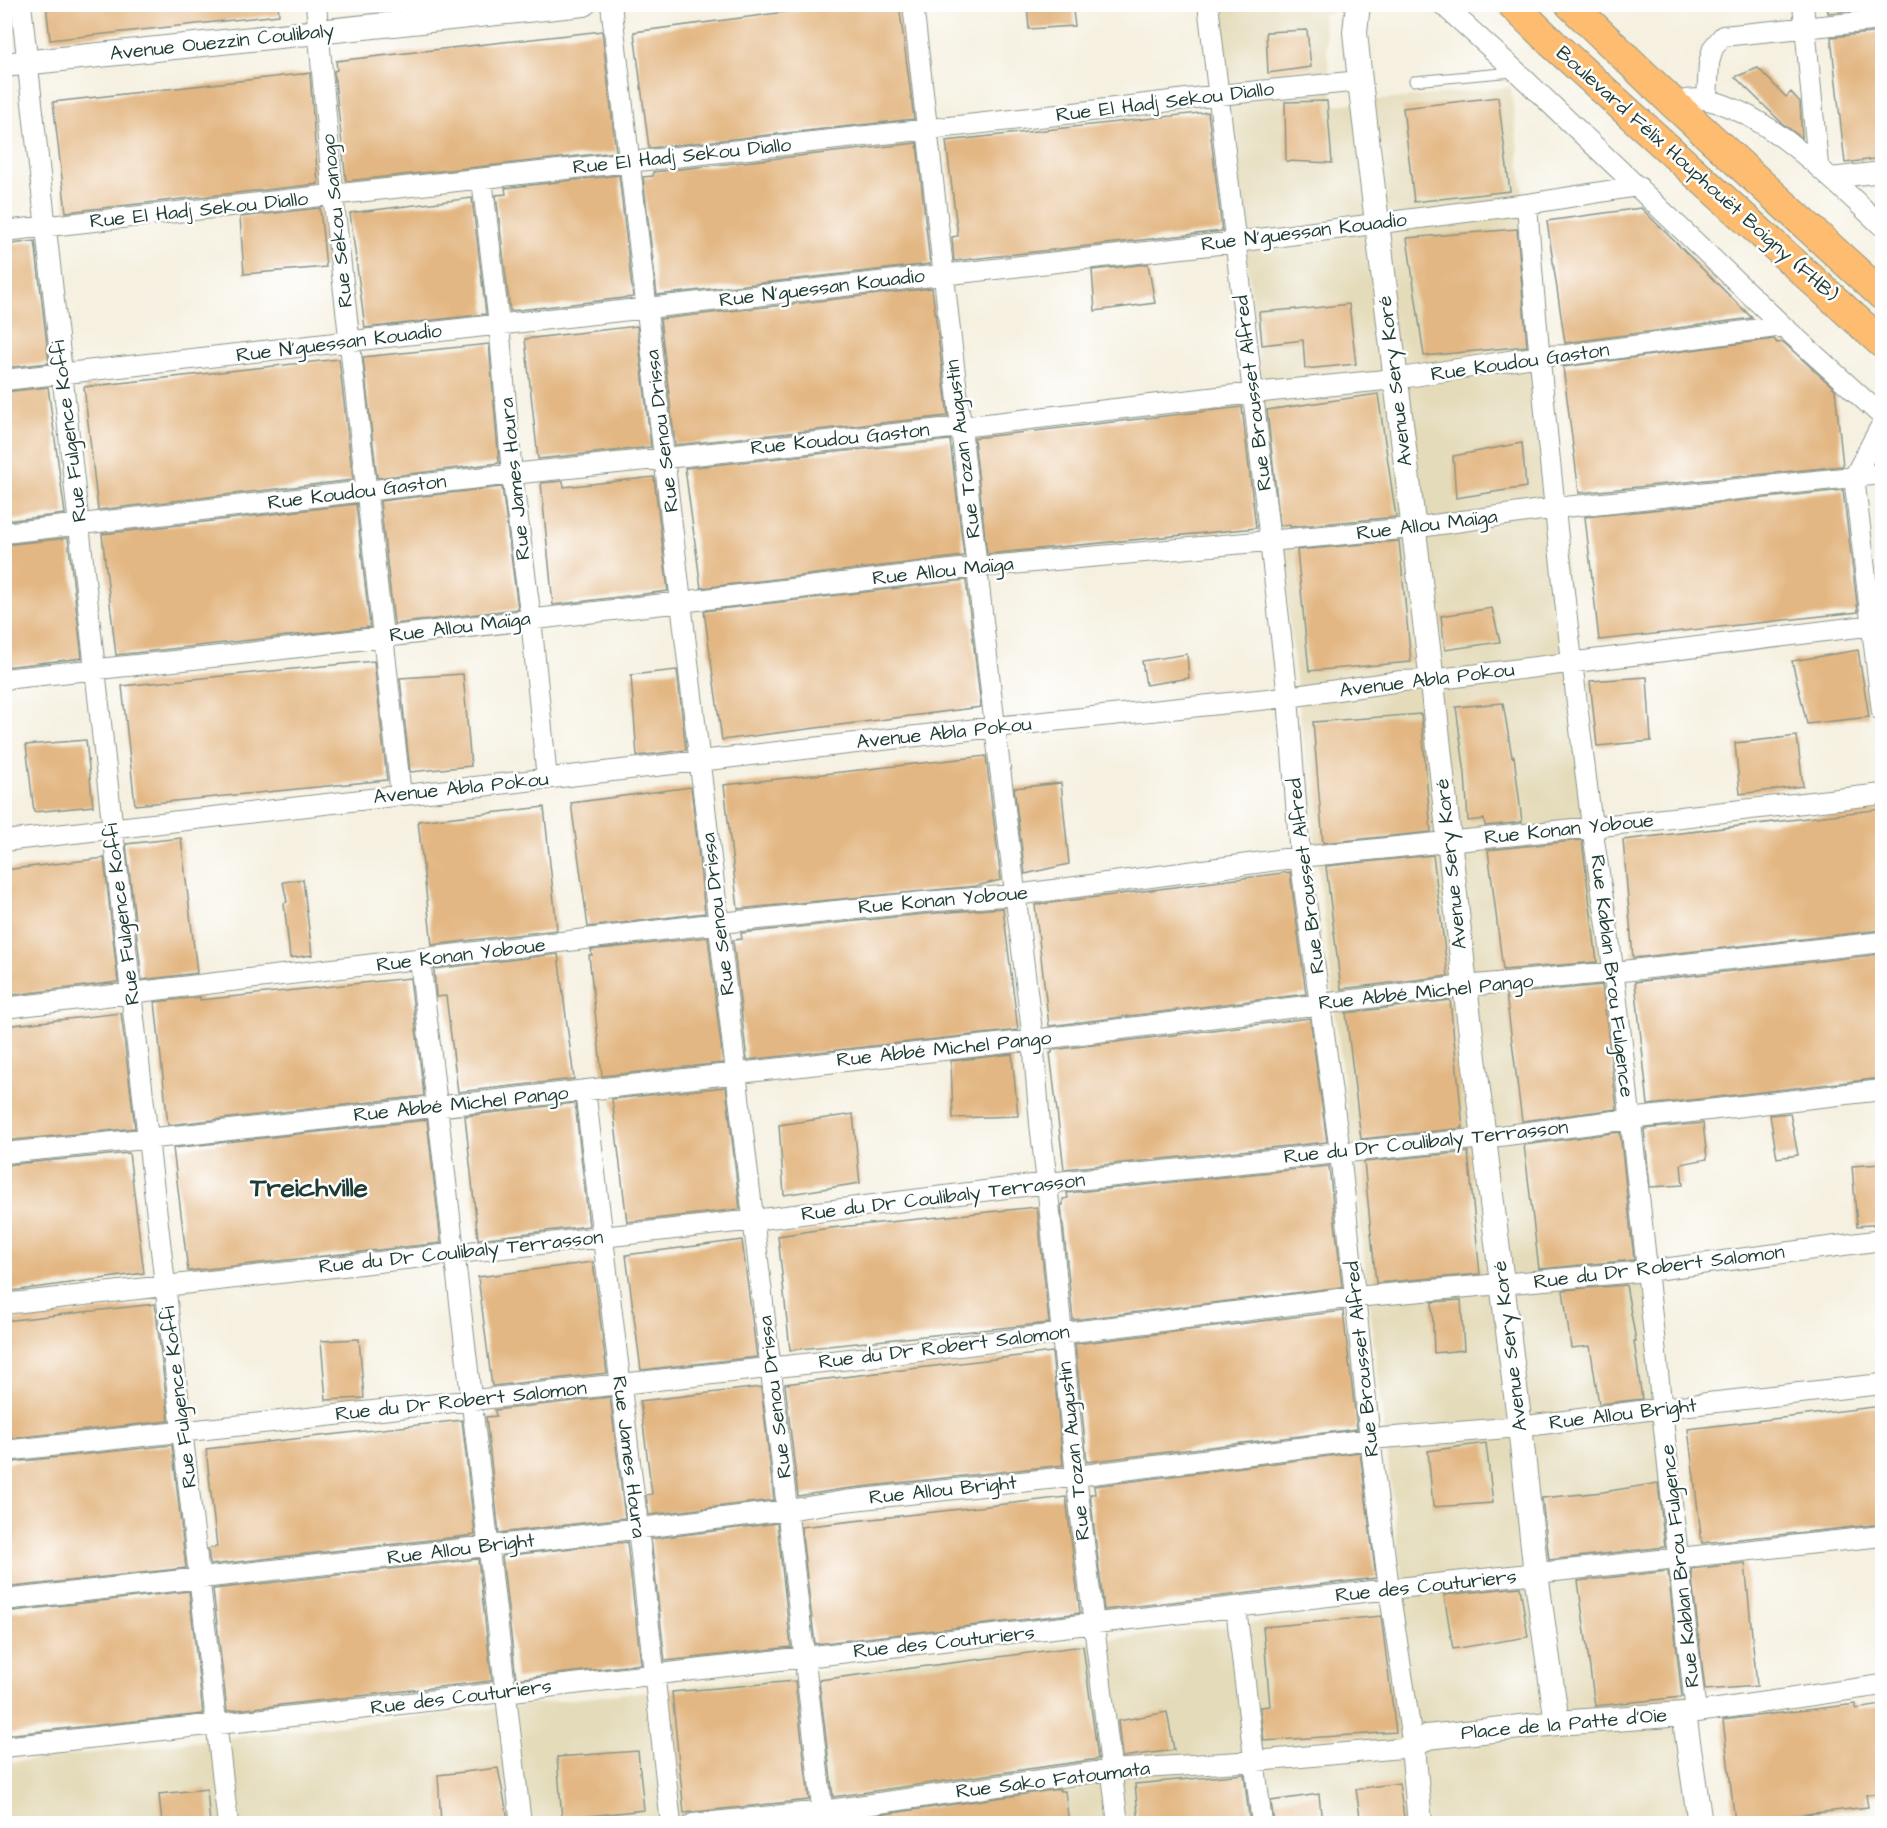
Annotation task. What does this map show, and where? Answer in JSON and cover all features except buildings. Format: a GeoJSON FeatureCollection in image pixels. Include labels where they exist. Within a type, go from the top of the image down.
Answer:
{"type":"FeatureCollection","features":[{"type":"Feature","properties":{"kind":"main road","name":"Boulevard Félix Houphouët Boigny (FHB)"},"geometry":{"type":"LineString","coordinates":[[1512,4],[1882,343]]}},
{"type":"Feature","properties":{"kind":"main road","name":"Boulevard Félix Houphouët Boigny (FHB)"},"geometry":{"type":"LineString","coordinates":[[1570,4],[1672,102],[1882,295]]}},
{"type":"Feature","properties":{"kind":"street","name":"Rue Fulgence Koffi"},"geometry":{"type":"LineString","coordinates":[[21,4],[16,64],[45,227],[63,374],[112,829],[228,1824]]}},
{"type":"Feature","properties":{"kind":"street","name":"Rue Sekou Sanogo"},"geometry":{"type":"LineString","coordinates":[[316,4],[333,195],[401,795]]}},
{"type":"Feature","properties":{"kind":"street","name":"Avenue Ouezzin Coulibaly"},"geometry":{"type":"LineString","coordinates":[[16,64],[584,4]]}},
{"type":"Feature","properties":{"kind":"street","name":"Rue Senou Drissa"},"geometry":{"type":"LineString","coordinates":[[611,4],[823,1817]]}},
{"type":"Feature","properties":{"kind":"street","name":"Rue Tozan Augustin"},"geometry":{"type":"LineString","coordinates":[[913,4],[976,567],[1033,1040],[1076,1476],[1118,1824]]}},
{"type":"Feature","properties":{"kind":"street","name":"Rue Brousset Alfred"},"geometry":{"type":"LineString","coordinates":[[1208,4],[1288,698],[1300,857],[1340,1152],[1370,1439],[1389,1589],[1413,1747]]}},
{"type":"Feature","properties":{"kind":"street","name":"Avenue Sery Koré"},"geometry":{"type":"LineString","coordinates":[[1358,4],[1355,33],[1360,81],[1448,842],[1503,1284],[1536,1574],[1557,1723]]}},
{"type":"Feature","properties":{"kind":"street"},"geometry":{"type":"LineString","coordinates":[[1442,4],[1638,186],[1782,326],[1882,416]]}},
{"type":"Feature","properties":{"kind":"street"},"geometry":{"type":"LineString","coordinates":[[1803,4],[1824,172],[1882,172]]}},
{"type":"Feature","properties":{"kind":"street"},"geometry":{"type":"LineString","coordinates":[[1707,99],[1708,63],[1713,48],[1723,36],[1882,20]]}},
{"type":"Feature","properties":{"kind":"street","name":"Rue El Hadj Sekou Diallo"},"geometry":{"type":"LineString","coordinates":[[4,231],[1360,81]]}},
{"type":"Feature","properties":{"kind":"street","name":"Boulevard Félix Houphouët Boigny (FHB)"},"geometry":{"type":"LineString","coordinates":[[1672,102],[1707,99],[1744,114],[1784,139],[1824,172],[1882,226]]}},
{"type":"Feature","properties":{"kind":"street","name":"Rue James Houra"},"geometry":{"type":"LineString","coordinates":[[482,179],[499,324],[512,474],[531,619],[547,779]]}},
{"type":"Feature","properties":{"kind":"street","name":"Rue N'guessan Kouadio"},"geometry":{"type":"LineString","coordinates":[[4,381],[943,273],[1236,242],[1527,204],[1638,186]]}},
{"type":"Feature","properties":{"kind":"street","name":"Rue Kablan Brou Fulgence"},"geometry":{"type":"LineString","coordinates":[[1527,204],[1555,508],[1593,827],[1614,972],[1662,1408],[1690,1713]]}},
{"type":"Feature","properties":{"kind":"street","name":"Rue Koudou Gaston"},"geometry":{"type":"LineString","coordinates":[[4,533],[665,457],[1395,379],[1540,357],[1782,326]]}},
{"type":"Feature","properties":{"kind":"street"},"geometry":{"type":"LineString","coordinates":[[1882,424],[1854,477],[1877,624],[1882,712]]}},
{"type":"Feature","properties":{"kind":"street","name":"Rue Allou Maïga"},"geometry":{"type":"LineString","coordinates":[[4,679],[976,567],[1413,528],[1555,508],[1882,474]]}},
{"type":"Feature","properties":{"kind":"street","name":"Avenue Abla Pokou"},"geometry":{"type":"LineString","coordinates":[[4,841],[995,727],[1288,698],[1401,681],[1431,680],[1573,663],[1877,624]]}},
{"type":"Feature","properties":{"kind":"street","name":"Rue Konan Yoboue"},"geometry":{"type":"LineString","coordinates":[[4,1008],[720,923],[1016,895],[1300,857],[1882,794]]}},
{"type":"Feature","properties":{"kind":"street","name":"Rue Abbé Michel Pango"},"geometry":{"type":"LineString","coordinates":[[4,1153],[1033,1040],[1465,986],[1882,942]]}},
{"type":"Feature","properties":{"kind":"street"},"geometry":{"type":"LineString","coordinates":[[420,960],[521,1824]]}},
{"type":"Feature","properties":{"kind":"street","name":"Rue James Houra"},"geometry":{"type":"LineString","coordinates":[[585,1090],[671,1824]]}},
{"type":"Feature","properties":{"kind":"street","name":"Rue du Dr Coulibaly Terrasson"},"geometry":{"type":"LineString","coordinates":[[4,1304],[754,1220],[1047,1183],[1484,1138],[1882,1090]]}},
{"type":"Feature","properties":{"kind":"street","name":"Rue du Dr Robert Salomon"},"geometry":{"type":"LineString","coordinates":[[4,1451],[888,1355],[1356,1297],[1647,1270],[1882,1240]]}},
{"type":"Feature","properties":{"kind":"street","name":"Rue Allou Bright"},"geometry":{"type":"LineString","coordinates":[[4,1600],[201,1580],[1370,1439],[1520,1427],[1662,1408],[1882,1384]]}},
{"type":"Feature","properties":{"kind":"street","name":"Rue des Couturiers"},"geometry":{"type":"LineString","coordinates":[[4,1747],[654,1676],[1389,1589],[1882,1536]]}},
{"type":"Feature","properties":{"kind":"street"},"geometry":{"type":"LineString","coordinates":[[1236,1608],[1262,1824]]}},
{"type":"Feature","properties":{"kind":"street"},"geometry":{"type":"LineString","coordinates":[[1690,1713],[1882,1684]]}},
{"type":"Feature","properties":{"kind":"street","name":"Place de la Patte d'Oie"},"geometry":{"type":"LineString","coordinates":[[1413,1747],[1427,1737],[1557,1723],[1690,1713],[1700,1824]]}},
{"type":"Feature","properties":{"kind":"street"},"geometry":{"type":"LineString","coordinates":[[1413,1747],[1420,1824]]}},
{"type":"Feature","properties":{"kind":"street","name":"Rue Sako Fatoumata"},"geometry":{"type":"LineString","coordinates":[[693,1824],[823,1817],[1110,1770],[1256,1761],[1413,1747]]}},
{"type":"Feature","properties":{"kind":"lane"},"geometry":{"type":"LineString","coordinates":[[1414,81],[1516,71]]}},
{"type":"Feature","properties":{"kind":"shaded area"},"geometry":{"type":"Polygon","coordinates":[[[1217,5],[1343,5],[1344,11],[1323,14],[1333,105],[1511,87],[1697,1717],[1713,1823],[5,1824],[4,1763],[1405,1606],[1217,5]]]}},
{"type":"Feature","properties":{"kind":"district","name":"Treichville"},"geometry":{"type":"Point","coordinates":[309,1188]}}]}
